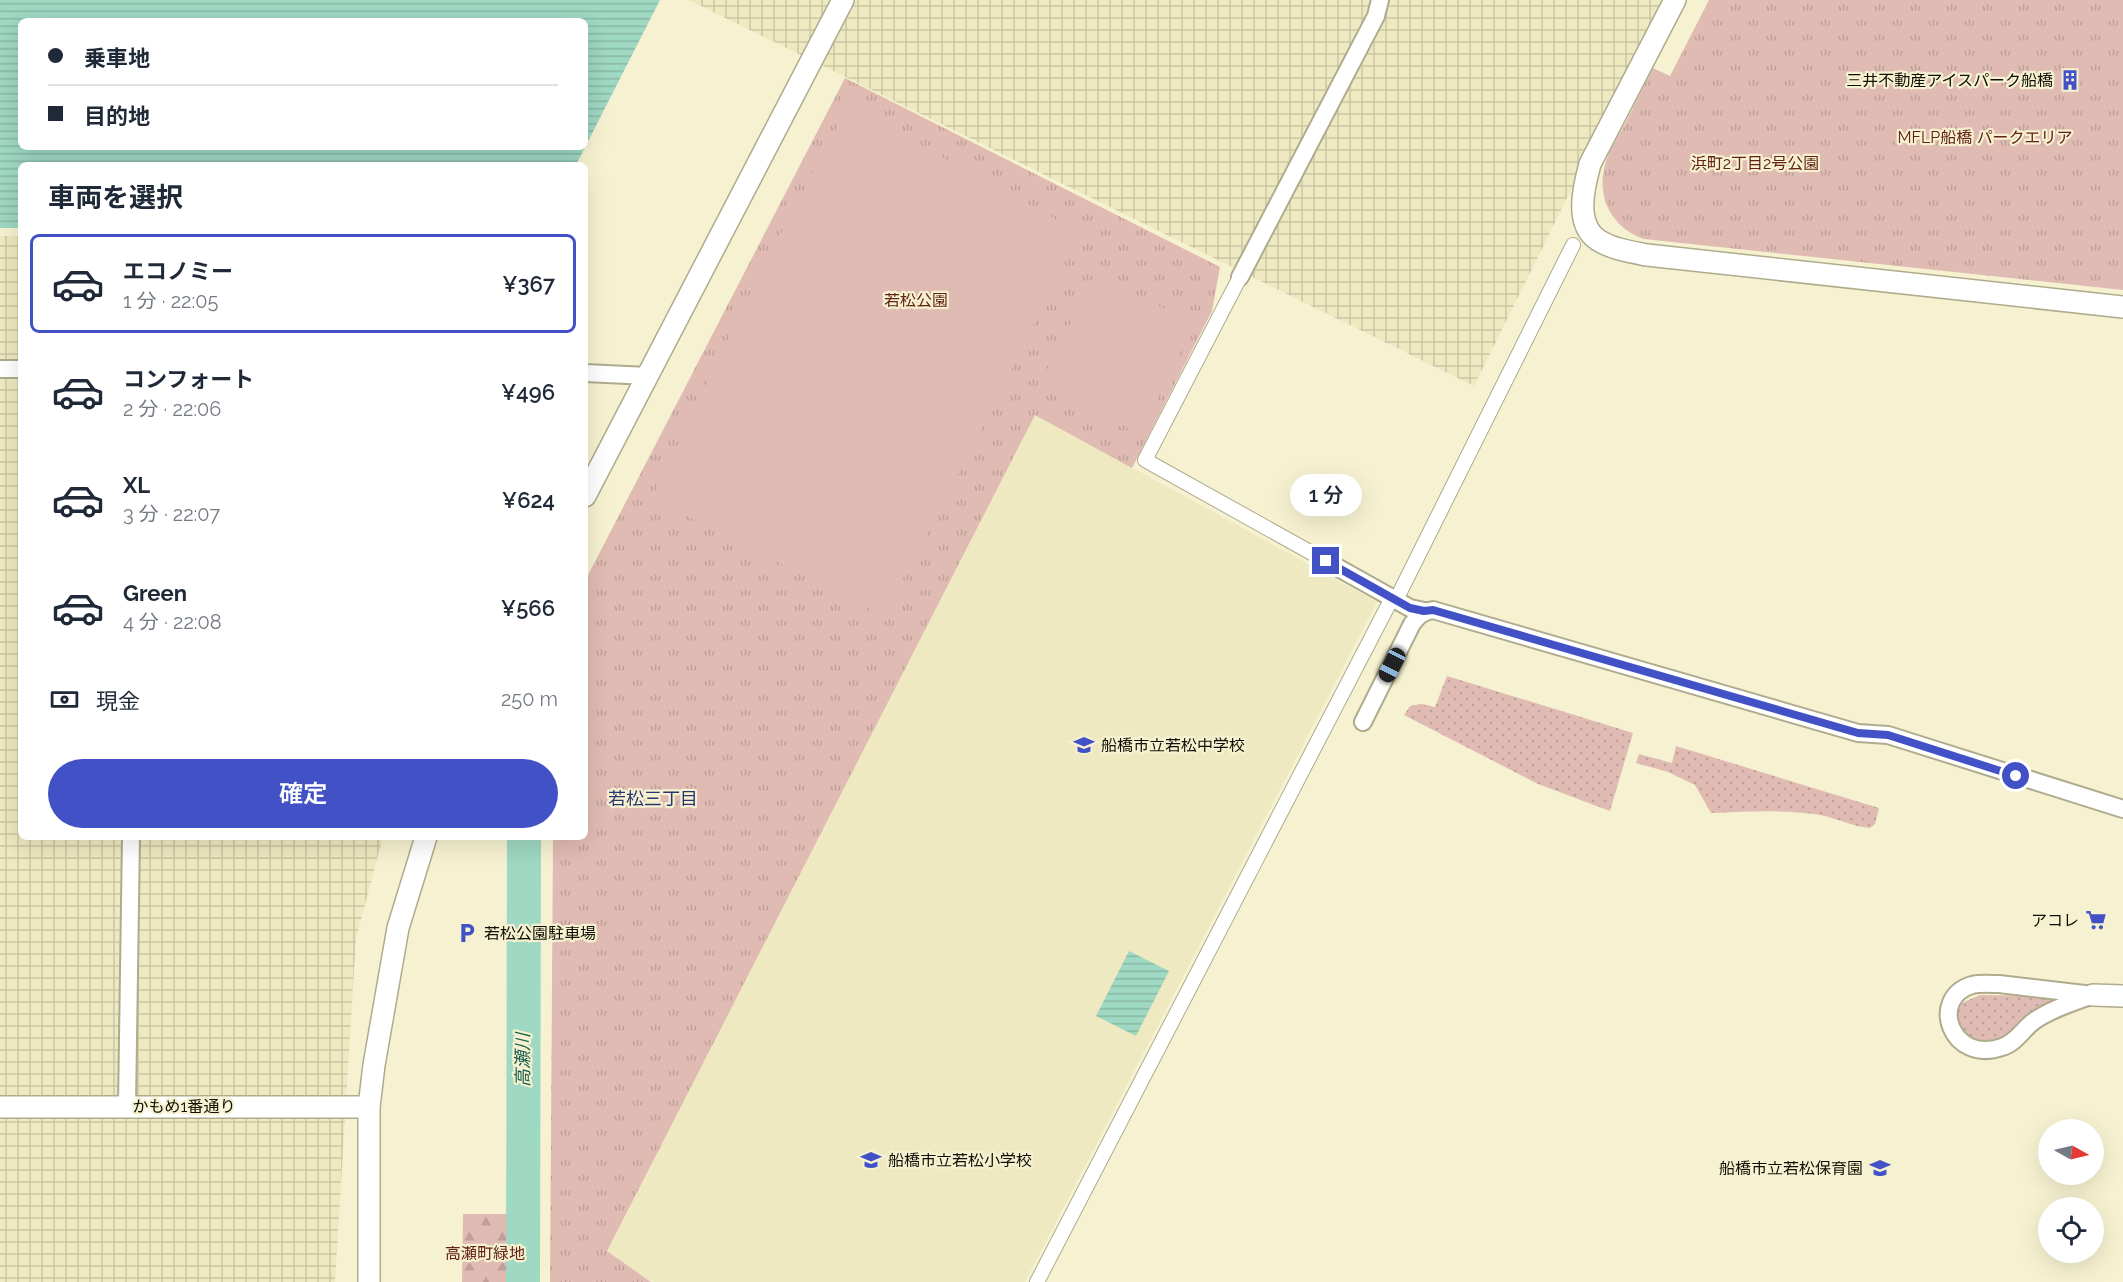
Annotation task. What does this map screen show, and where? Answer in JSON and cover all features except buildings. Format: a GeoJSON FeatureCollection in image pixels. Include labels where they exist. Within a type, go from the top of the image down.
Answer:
{"type":"FeatureCollection","features":[{"type":"Feature","properties":{"kind":"street"},"geometry":{"type":"LineString","coordinates":[[588,490],[843,0]]}},
{"type":"Feature","properties":{"kind":"street"},"geometry":{"type":"LineString","coordinates":[[1380,0],[1376,15],[1145,460],[1410,608],[1433,610],[1858,733],[1888,735],[2123,809]]}},
{"type":"Feature","properties":{"kind":"street"},"geometry":{"type":"LineString","coordinates":[[1674,0],[1590,164],[1584,186],[1583,206],[1586,225],[1596,239],[1616,248],[1647,255],[2123,307]]}},
{"type":"Feature","properties":{"kind":"street"},"geometry":{"type":"LineString","coordinates":[[1037,1282],[1394,599],[1573,245]]}},
{"type":"Feature","properties":{"kind":"street"},"geometry":{"type":"LineString","coordinates":[[0,369],[18,369]]}},
{"type":"Feature","properties":{"kind":"street"},"geometry":{"type":"LineString","coordinates":[[588,373],[648,376]]}},
{"type":"Feature","properties":{"kind":"street"},"geometry":{"type":"LineString","coordinates":[[1362,722],[1412,624],[1424,611]]}},
{"type":"Feature","properties":{"kind":"street"},"geometry":{"type":"LineString","coordinates":[[127,1106],[131,840]]}},
{"type":"Feature","properties":{"kind":"street"},"geometry":{"type":"LineString","coordinates":[[369,1282],[369,1107],[374,1065],[398,928],[425,840]]}},
{"type":"Feature","properties":{"kind":"street"},"geometry":{"type":"LineString","coordinates":[[2093,994],[2034,1021],[2016,1039],[2003,1047],[1985,1049],[1968,1047],[1956,1038],[1950,1024],[1949,1009],[1956,994],[1971,985],[1999,984],[2123,996]]}},
{"type":"Feature","properties":{"kind":"street","name":"かもめ1番通り"},"geometry":{"type":"LineString","coordinates":[[0,1107],[369,1107]]}},
{"type":"Feature","properties":{"kind":"shaded area"},"geometry":{"type":"Polygon","coordinates":[[[0,0],[660,0],[588,141],[588,18],[18,18],[18,150],[584,150],[578,162],[18,162],[18,228],[0,228],[0,0]]]}},
{"type":"Feature","properties":{"kind":"shaded area"},"geometry":{"type":"Polygon","coordinates":[[[689,0],[1665,0],[1474,386],[689,0]]]}},
{"type":"Feature","properties":{"kind":"shaded area"},"geometry":{"type":"Polygon","coordinates":[[[0,236],[18,236],[18,840],[382,840],[356,938],[335,1282],[0,1282],[0,236]]]}},
{"type":"Feature","properties":{"kind":"shaded area","name":"船橋市立若松中学校"},"geometry":{"type":"Polygon","coordinates":[[[1035,414],[1377,602],[1025,1282],[651,1282],[607,1251],[1035,414]]]}},
{"type":"Feature","properties":{"kind":"shaded area"},"geometry":{"type":"Polygon","coordinates":[[[1129,951],[1169,971],[1136,1036],[1096,1016],[1129,951]]]}},
{"type":"Feature","properties":{"kind":"green space","name":"MFLP船橋 パークエリア"},"geometry":{"type":"Polygon","coordinates":[[[1709,0],[2123,0],[2123,290],[1644,239],[1623,227],[1609,210],[1605,200],[1603,177],[1607,159],[1653,68],[1670,76],[1709,0]]]}},
{"type":"Feature","properties":{"kind":"green space","name":"若松公園"},"geometry":{"type":"Polygon","coordinates":[[[845,78],[1220,267],[1212,311],[1132,468],[1035,415],[607,1251],[651,1282],[550,1282],[553,840],[588,840],[588,575],[845,78]]]}},
{"type":"Feature","properties":{"kind":"green space"},"geometry":{"type":"Polygon","coordinates":[[[848,106],[1079,232],[980,433],[883,616],[652,498],[752,289],[848,106]]]}},
{"type":"Feature","properties":{"kind":"green space"},"geometry":{"type":"Polygon","coordinates":[[[1095,274],[1195,324],[1140,434],[1040,384],[1095,274]]]}},
{"type":"Feature","properties":{"kind":"green space"},"geometry":{"type":"Polygon","coordinates":[[[1447,676],[1633,733],[1610,811],[1538,784],[1404,715],[1410,706],[1421,704],[1435,707],[1447,676]]]}},
{"type":"Feature","properties":{"kind":"green space"},"geometry":{"type":"Polygon","coordinates":[[[1676,746],[1879,808],[1875,824],[1870,828],[1820,815],[1793,812],[1711,813],[1695,785],[1668,772],[1636,763],[1639,754],[1672,763],[1676,746]]]}},
{"type":"Feature","properties":{"kind":"green space"},"geometry":{"type":"Polygon","coordinates":[[[1980,995],[2056,997],[2054,1002],[2029,1012],[2001,1040],[1993,1042],[1977,1040],[1963,1032],[1958,1025],[1956,1016],[1962,1003],[1980,995]]]}},
{"type":"Feature","properties":{"kind":"green space","name":"高瀬町緑地"},"geometry":{"type":"Polygon","coordinates":[[[463,1214],[507,1214],[507,1282],[462,1282],[463,1214]]]}},
{"type":"Feature","properties":{"kind":"waterway","name":"高瀬川"},"geometry":{"type":"LineString","coordinates":[[523,1282],[524,840]]}},
{"type":"Feature","properties":{"kind":"place","name":"三井不動産アイスパーク船橋"},"geometry":{"type":"Point","coordinates":[2070,80]}},
{"type":"Feature","properties":{"kind":"place","name":"船橋市立若松中学校"},"geometry":{"type":"Point","coordinates":[1084,745]}},
{"type":"Feature","properties":{"kind":"place","name":"アコレ"},"geometry":{"type":"Point","coordinates":[2096,920]}},
{"type":"Feature","properties":{"kind":"place","name":"若松公園駐車場"},"geometry":{"type":"Point","coordinates":[467,933]}},
{"type":"Feature","properties":{"kind":"place","name":"船橋市立若松小学校"},"geometry":{"type":"Point","coordinates":[871,1160]}},
{"type":"Feature","properties":{"kind":"place","name":"船橋市立若松保育園"},"geometry":{"type":"Point","coordinates":[1880,1168]}},
{"type":"Feature","properties":{"kind":"district","name":"若松三丁目"},"geometry":{"type":"Point","coordinates":[653,799]}},
{"type":"Feature","properties":{"kind":"route"},"geometry":{"type":"LineString","coordinates":[[1326,561],[1410,608],[1433,610],[1858,733],[1888,735],[2016,776]]}},
{"type":"Feature","properties":{"kind":"park label","name":"浜町2丁目2号公園"},"geometry":{"type":"Point","coordinates":[1755,163]}}]}
